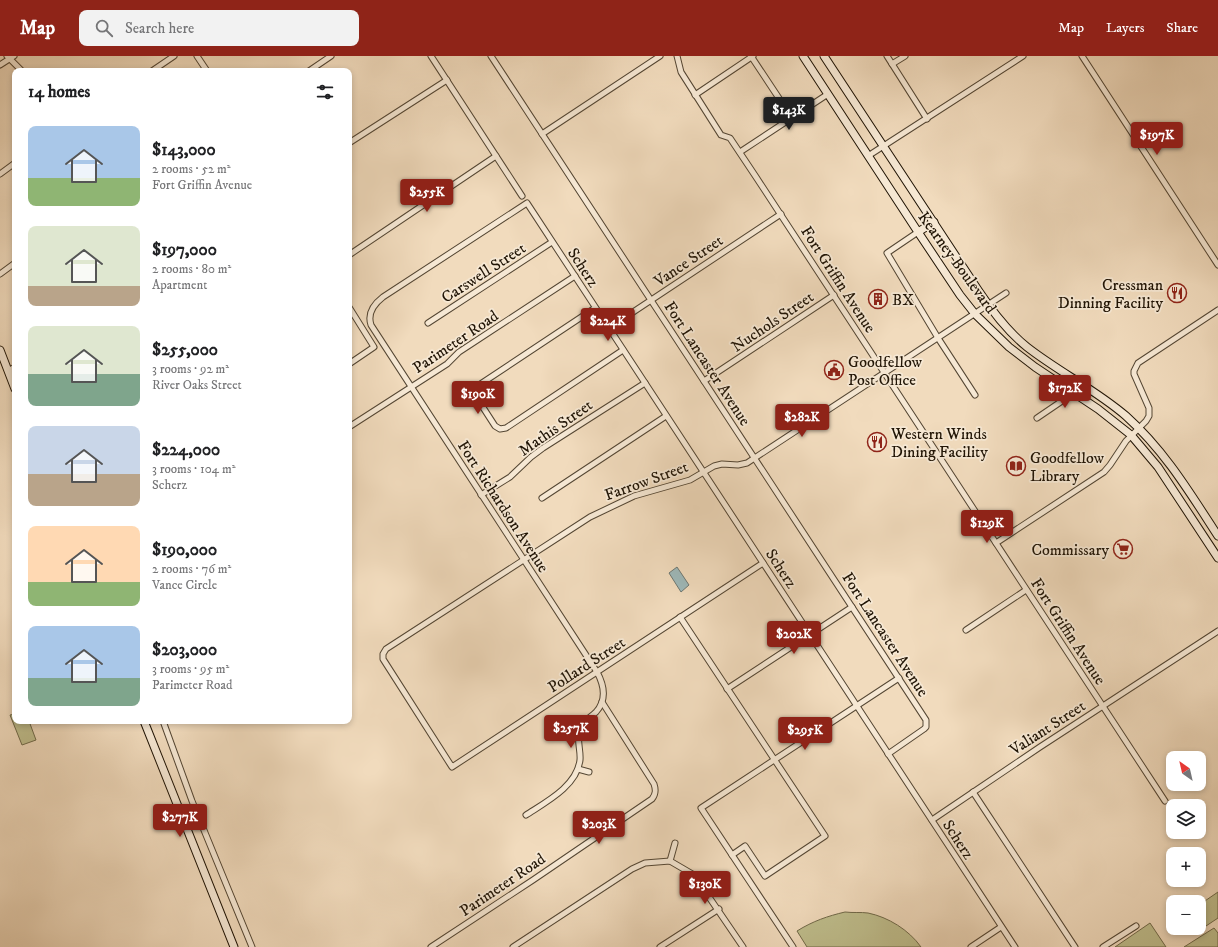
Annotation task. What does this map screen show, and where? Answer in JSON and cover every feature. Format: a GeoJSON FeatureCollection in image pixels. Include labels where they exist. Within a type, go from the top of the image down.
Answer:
{"type":"FeatureCollection","features":[{"type":"Feature","properties":{"kind":"street"},"geometry":{"type":"LineString","coordinates":[[156,68],[174,56]]}},
{"type":"Feature","properties":{"kind":"street"},"geometry":{"type":"LineString","coordinates":[[197,56],[206,68]]}},
{"type":"Feature","properties":{"kind":"street"},"geometry":{"type":"LineString","coordinates":[[313,68],[331,56]]}},
{"type":"Feature","properties":{"kind":"street"},"geometry":{"type":"LineString","coordinates":[[431,56],[522,196]]}},
{"type":"Feature","properties":{"kind":"street","name":"Fort Lancaster Avenue"},"geometry":{"type":"LineString","coordinates":[[491,56],[926,720],[927,724],[924,729],[888,754]]}},
{"type":"Feature","properties":{"kind":"street"},"geometry":{"type":"LineString","coordinates":[[542,134],[660,56]]}},
{"type":"Feature","properties":{"kind":"street","name":"Fort Griffin Avenue"},"geometry":{"type":"LineString","coordinates":[[676,56],[681,72],[721,135],[730,138],[740,152],[886,372],[1026,590],[1165,801]]}},
{"type":"Feature","properties":{"kind":"street"},"geometry":{"type":"LineString","coordinates":[[695,94],[752,56],[792,118]]}},
{"type":"Feature","properties":{"kind":"street","name":"Kearney Boulevard"},"geometry":{"type":"LineString","coordinates":[[804,56],[918,232],[960,295],[975,314],[1008,347],[1110,418],[1131,435],[1158,467],[1218,558]]}},
{"type":"Feature","properties":{"kind":"street","name":"Kearney Boulevard"},"geometry":{"type":"LineString","coordinates":[[824,56],[988,305],[1001,322],[1023,343],[1118,409],[1139,428],[1167,460],[1218,536]]}},
{"type":"Feature","properties":{"kind":"street"},"geometry":{"type":"LineString","coordinates":[[887,56],[927,119]]}},
{"type":"Feature","properties":{"kind":"street"},"geometry":{"type":"LineString","coordinates":[[892,64],[905,56]]}},
{"type":"Feature","properties":{"kind":"street"},"geometry":{"type":"LineString","coordinates":[[868,156],[1023,56]]}},
{"type":"Feature","properties":{"kind":"street"},"geometry":{"type":"LineString","coordinates":[[1082,56],[1218,265]]}},
{"type":"Feature","properties":{"kind":"street"},"geometry":{"type":"LineString","coordinates":[[0,65],[10,57],[19,68]]}},
{"type":"Feature","properties":{"kind":"street"},"geometry":{"type":"LineString","coordinates":[[352,142],[447,80]]}},
{"type":"Feature","properties":{"kind":"street"},"geometry":{"type":"LineString","coordinates":[[740,152],[828,94]]}},
{"type":"Feature","properties":{"kind":"street"},"geometry":{"type":"LineString","coordinates":[[352,253],[496,156]]}},
{"type":"Feature","properties":{"kind":"street"},"geometry":{"type":"LineString","coordinates":[[0,174],[12,165]]}},
{"type":"Feature","properties":{"kind":"street","name":"Scherz"},"geometry":{"type":"LineString","coordinates":[[527,203],[1014,947]]}},
{"type":"Feature","properties":{"kind":"street","name":"Fort Richardson Avenue"},"geometry":{"type":"LineString","coordinates":[[527,203],[383,297],[374,305],[369,316],[371,326],[410,387],[597,672],[603,687],[602,702]]}},
{"type":"Feature","properties":{"kind":"street","name":"Vance Street"},"geometry":{"type":"LineString","coordinates":[[609,328],[781,214]]}},
{"type":"Feature","properties":{"kind":"street"},"geometry":{"type":"LineString","coordinates":[[934,222],[888,253],[938,338],[975,395]]}},
{"type":"Feature","properties":{"kind":"street","name":"Carswell Street"},"geometry":{"type":"LineString","coordinates":[[428,323],[552,242]]}},
{"type":"Feature","properties":{"kind":"street"},"geometry":{"type":"LineString","coordinates":[[0,274],[12,266]]}},
{"type":"Feature","properties":{"kind":"street","name":"Parimeter Road"},"geometry":{"type":"LineString","coordinates":[[352,425],[446,364],[459,352],[575,276]]}},
{"type":"Feature","properties":{"kind":"street","name":"Farrow Street"},"geometry":{"type":"LineString","coordinates":[[382,656],[386,649],[571,528],[604,510],[649,491],[685,482],[719,465],[743,464],[755,458],[1006,293]]}},
{"type":"Feature","properties":{"kind":"street","name":"Nuchols Street"},"geometry":{"type":"LineString","coordinates":[[704,381],[834,295]]}},
{"type":"Feature","properties":{"kind":"street"},"geometry":{"type":"LineString","coordinates":[[595,308],[476,387],[475,395],[495,426],[500,429],[506,428],[623,350]]}},
{"type":"Feature","properties":{"kind":"street"},"geometry":{"type":"LineString","coordinates":[[996,543],[1104,472],[1131,435],[1146,421],[1150,412],[1134,374],[1138,363],[1218,310]]}},
{"type":"Feature","properties":{"kind":"street"},"geometry":{"type":"LineString","coordinates":[[352,312],[374,347],[352,362]]}},
{"type":"Feature","properties":{"kind":"street"},"geometry":{"type":"LineString","coordinates":[[0,350],[12,381]]}},
{"type":"Feature","properties":{"kind":"street"},"geometry":{"type":"LineString","coordinates":[[8,371],[12,369]]}},
{"type":"Feature","properties":{"kind":"street","name":"Mathis Street"},"geometry":{"type":"LineString","coordinates":[[481,495],[510,478],[531,457],[543,448],[645,383]]}},
{"type":"Feature","properties":{"kind":"street"},"geometry":{"type":"LineString","coordinates":[[1037,418],[1084,386]]}},
{"type":"Feature","properties":{"kind":"street"},"geometry":{"type":"LineString","coordinates":[[542,498],[666,416]]}},
{"type":"Feature","properties":{"kind":"street","name":"Pollard Street"},"geometry":{"type":"LineString","coordinates":[[382,656],[384,663],[452,767],[763,563]]}},
{"type":"Feature","properties":{"kind":"street"},"geometry":{"type":"LineString","coordinates":[[966,630],[1026,590]]}},
{"type":"Feature","properties":{"kind":"street"},"geometry":{"type":"LineString","coordinates":[[727,689],[852,607]]}},
{"type":"Feature","properties":{"kind":"street"},"geometry":{"type":"LineString","coordinates":[[680,617],[825,836],[765,876],[745,846],[732,855]]}},
{"type":"Feature","properties":{"kind":"street","name":"Valiant Street"},"geometry":{"type":"LineString","coordinates":[[932,820],[1218,631]]}},
{"type":"Feature","properties":{"kind":"street"},"geometry":{"type":"LineString","coordinates":[[793,947],[701,808],[899,678]]}},
{"type":"Feature","properties":{"kind":"street"},"geometry":{"type":"LineString","coordinates":[[526,815],[559,792],[570,781],[578,769],[580,758],[578,740],[579,730],[584,721],[596,712],[602,702]]}},
{"type":"Feature","properties":{"kind":"street","name":"Parimeter Road"},"geometry":{"type":"LineString","coordinates":[[431,947],[533,880],[655,795],[656,792],[654,784],[602,702]]}},
{"type":"Feature","properties":{"kind":"street"},"geometry":{"type":"LineString","coordinates":[[145,724],[234,947]]}},
{"type":"Feature","properties":{"kind":"street"},"geometry":{"type":"LineString","coordinates":[[164,724],[195,808],[252,947]]}},
{"type":"Feature","properties":{"kind":"street"},"geometry":{"type":"LineString","coordinates":[[578,769],[589,772]]}},
{"type":"Feature","properties":{"kind":"street"},"geometry":{"type":"LineString","coordinates":[[973,792],[1075,947]]}},
{"type":"Feature","properties":{"kind":"street"},"geometry":{"type":"LineString","coordinates":[[670,861],[675,843]]}},
{"type":"Feature","properties":{"kind":"street"},"geometry":{"type":"LineString","coordinates":[[513,947],[632,870],[645,863],[670,861],[694,875],[719,909],[743,947]]}},
{"type":"Feature","properties":{"kind":"street"},"geometry":{"type":"LineString","coordinates":[[660,947],[719,909]]}},
{"type":"Feature","properties":{"kind":"street"},"geometry":{"type":"LineString","coordinates":[[1103,947],[1136,926]]}},
{"type":"Feature","properties":{"kind":"street"},"geometry":{"type":"LineString","coordinates":[[971,947],[1001,927]]}},
{"type":"Feature","properties":{"kind":"shaded area"},"geometry":{"type":"Polygon","coordinates":[[[14,724],[30,724],[36,740],[22,745],[14,724]]]}},
{"type":"Feature","properties":{"kind":"shaded area"},"geometry":{"type":"Polygon","coordinates":[[[1218,892],[1218,918],[1206,926],[1206,900],[1218,892]]]}},
{"type":"Feature","properties":{"kind":"shaded area"},"geometry":{"type":"Polygon","coordinates":[[[845,912],[868,913],[890,921],[898,925],[910,935],[921,947],[807,947],[797,931],[821,919],[845,912]]]}},
{"type":"Feature","properties":{"kind":"shaded area"},"geometry":{"type":"Polygon","coordinates":[[[1150,923],[1166,947],[1115,947],[1150,923]]]}},
{"type":"Feature","properties":{"kind":"shaded area"},"geometry":{"type":"Polygon","coordinates":[[[1214,928],[1218,933],[1218,947],[1184,947],[1203,935],[1206,935],[1206,933],[1214,928]]]}},
{"type":"Feature","properties":{"kind":"water"},"geometry":{"type":"Polygon","coordinates":[[[677,567],[689,585],[681,592],[669,573],[677,567]]]}},
{"type":"Feature","properties":{"kind":"place","name":"Cressman Dinning Facility"},"geometry":{"type":"Point","coordinates":[1177,293]}},
{"type":"Feature","properties":{"kind":"place","name":"BX"},"geometry":{"type":"Point","coordinates":[878,299]}},
{"type":"Feature","properties":{"kind":"place","name":"Goodfellow Post Office"},"geometry":{"type":"Point","coordinates":[834,370]}},
{"type":"Feature","properties":{"kind":"place","name":"Western Winds Dining Facility"},"geometry":{"type":"Point","coordinates":[877,442]}},
{"type":"Feature","properties":{"kind":"place","name":"Goodfellow Library"},"geometry":{"type":"Point","coordinates":[1016,466]}},
{"type":"Feature","properties":{"kind":"place","name":"Commissary"},"geometry":{"type":"Point","coordinates":[1123,549]}}]}
